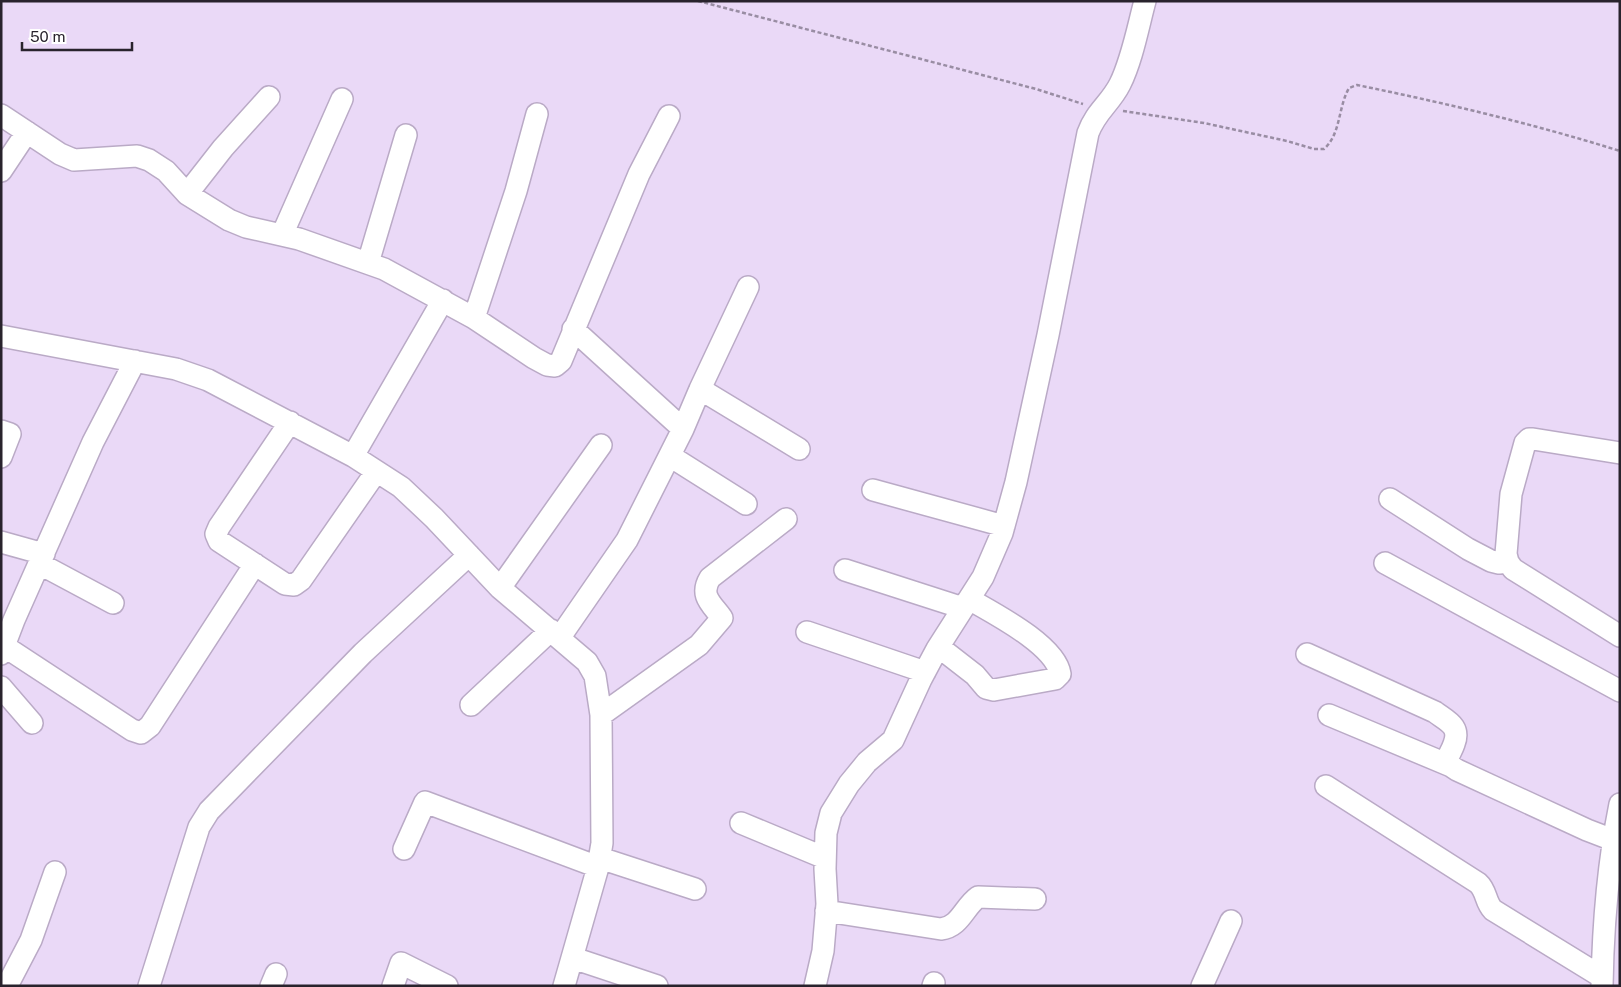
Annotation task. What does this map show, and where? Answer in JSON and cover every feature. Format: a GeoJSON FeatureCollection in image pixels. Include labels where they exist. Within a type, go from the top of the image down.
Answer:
{"type":"FeatureCollection","features":[{"type":"Feature","properties":{"kind":"street"},"geometry":{"type":"LineString","coordinates":[[815,986],[823,951],[826,911],[826,834],[831,813],[849,784],[867,762],[893,740],[939,646],[987,569],[1004,526],[1016,482],[1048,335],[1088,133],[1092,122],[1120,85],[1145,1]]}},
{"type":"Feature","properties":{"kind":"street"},"geometry":{"type":"LineString","coordinates":[[188,194],[223,148],[269,97]]}},
{"type":"Feature","properties":{"kind":"street"},"geometry":{"type":"LineString","coordinates":[[282,235],[342,100]]}},
{"type":"Feature","properties":{"kind":"street"},"geometry":{"type":"LineString","coordinates":[[474,318],[516,191],[536,114]]}},
{"type":"Feature","properties":{"kind":"street"},"geometry":{"type":"LineString","coordinates":[[1,115],[60,154],[74,160],[137,156],[150,160],[166,171],[188,194],[229,220],[246,227],[299,239],[384,269],[474,318],[547,365],[555,366],[561,361],[639,174],[668,116]]}},
{"type":"Feature","properties":{"kind":"street"},"geometry":{"type":"LineString","coordinates":[[1,171],[27,132]]}},
{"type":"Feature","properties":{"kind":"street"},"geometry":{"type":"LineString","coordinates":[[368,263],[406,135]]}},
{"type":"Feature","properties":{"kind":"street"},"geometry":{"type":"LineString","coordinates":[[471,705],[555,634],[627,540],[683,429],[748,287]]}},
{"type":"Feature","properties":{"kind":"street"},"geometry":{"type":"LineString","coordinates":[[353,456],[443,300]]}},
{"type":"Feature","properties":{"kind":"street"},"geometry":{"type":"LineString","coordinates":[[573,329],[683,429]]}},
{"type":"Feature","properties":{"kind":"street"},"geometry":{"type":"LineString","coordinates":[[1,336],[176,369],[208,380],[353,456],[401,488],[434,518],[500,588],[587,662],[595,676],[601,715],[602,843],[599,862],[574,958],[564,986]]}},
{"type":"Feature","properties":{"kind":"street"},"geometry":{"type":"LineString","coordinates":[[135,361],[93,442],[14,620],[3,650],[141,734],[150,726],[255,564]]}},
{"type":"Feature","properties":{"kind":"street"},"geometry":{"type":"LineString","coordinates":[[700,389],[799,449]]}},
{"type":"Feature","properties":{"kind":"street"},"geometry":{"type":"LineString","coordinates":[[290,422],[216,534],[219,541],[285,584],[294,585],[301,580],[376,472]]}},
{"type":"Feature","properties":{"kind":"street"},"geometry":{"type":"LineString","coordinates":[[1,431],[10,434],[1,457]]}},
{"type":"Feature","properties":{"kind":"street"},"geometry":{"type":"LineString","coordinates":[[1620,453],[1529,439],[1525,443],[1519,459],[1511,494],[1506,554],[1508,562],[1513,569],[1620,636]]}},
{"type":"Feature","properties":{"kind":"street"},"geometry":{"type":"LineString","coordinates":[[500,588],[601,445]]}},
{"type":"Feature","properties":{"kind":"street"},"geometry":{"type":"LineString","coordinates":[[670,456],[746,504]]}},
{"type":"Feature","properties":{"kind":"street"},"geometry":{"type":"LineString","coordinates":[[872,490],[1004,526]]}},
{"type":"Feature","properties":{"kind":"street"},"geometry":{"type":"LineString","coordinates":[[1390,499],[1468,549],[1491,561],[1499,563],[1508,562]]}},
{"type":"Feature","properties":{"kind":"street"},"geometry":{"type":"LineString","coordinates":[[601,715],[699,644],[722,618],[706,596],[705,587],[710,578],[786,519]]}},
{"type":"Feature","properties":{"kind":"street"},"geometry":{"type":"LineString","coordinates":[[1,542],[42,559],[113,603]]}},
{"type":"Feature","properties":{"kind":"street"},"geometry":{"type":"LineString","coordinates":[[149,986],[199,828],[208,811],[363,653],[469,555]]}},
{"type":"Feature","properties":{"kind":"street"},"geometry":{"type":"LineString","coordinates":[[1385,563],[1620,691]]}},
{"type":"Feature","properties":{"kind":"street"},"geometry":{"type":"LineString","coordinates":[[845,570],[966,604],[1032,637],[1059,666],[1060,674],[1055,679],[994,690],[986,688],[975,675],[939,646]]}},
{"type":"Feature","properties":{"kind":"street"},"geometry":{"type":"LineString","coordinates":[[807,632],[925,672]]}},
{"type":"Feature","properties":{"kind":"street"},"geometry":{"type":"LineString","coordinates":[[1307,654],[1435,712],[1451,724],[1456,731],[1456,738],[1448,760],[1451,766]]}},
{"type":"Feature","properties":{"kind":"street"},"geometry":{"type":"LineString","coordinates":[[1,687],[32,723]]}},
{"type":"Feature","properties":{"kind":"street"},"geometry":{"type":"LineString","coordinates":[[1329,715],[1451,766],[1587,830],[1613,840]]}},
{"type":"Feature","properties":{"kind":"street"},"geometry":{"type":"LineString","coordinates":[[1326,786],[1478,883],[1485,891],[1488,905],[1492,910],[1602,982],[1612,919],[1613,840],[1619,812]]}},
{"type":"Feature","properties":{"kind":"street"},"geometry":{"type":"LineString","coordinates":[[404,849],[424,802],[599,862],[695,889]]}},
{"type":"Feature","properties":{"kind":"street"},"geometry":{"type":"LineString","coordinates":[[741,823],[825,858]]}},
{"type":"Feature","properties":{"kind":"street"},"geometry":{"type":"LineString","coordinates":[[7,986],[31,940],[54,872]]}},
{"type":"Feature","properties":{"kind":"street"},"geometry":{"type":"LineString","coordinates":[[826,911],[941,930],[954,925],[978,897],[1035,899]]}},
{"type":"Feature","properties":{"kind":"street"},"geometry":{"type":"LineString","coordinates":[[1202,986],[1231,921]]}},
{"type":"Feature","properties":{"kind":"street"},"geometry":{"type":"LineString","coordinates":[[574,958],[657,986]]}},
{"type":"Feature","properties":{"kind":"street"},"geometry":{"type":"LineString","coordinates":[[394,986],[401,963],[447,986]]}},
{"type":"Feature","properties":{"kind":"path"},"geometry":{"type":"LineString","coordinates":[[698,1],[1036,89],[1086,105],[1204,123],[1287,140],[1314,148],[1324,149],[1331,143],[1344,96],[1349,88],[1357,85],[1422,98],[1590,141],[1620,151]]}}]}
